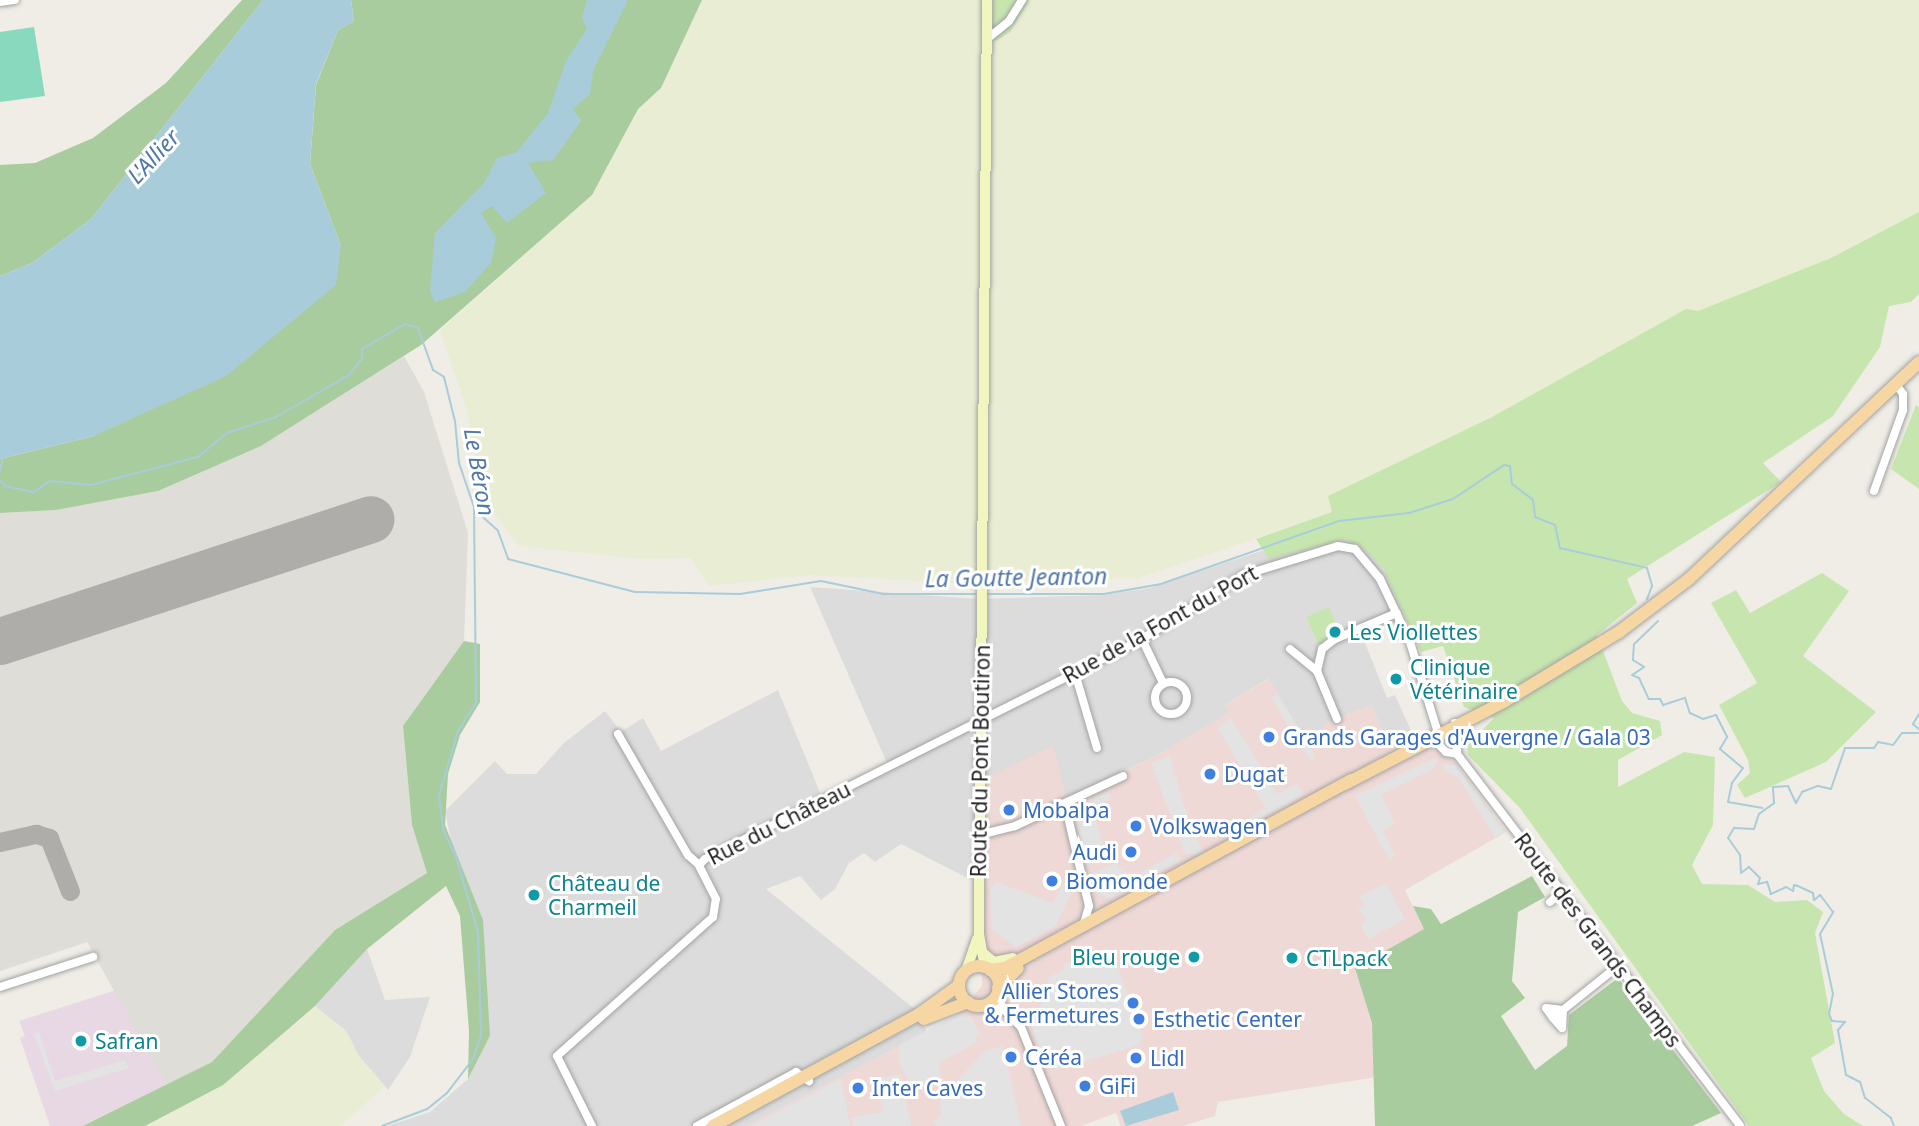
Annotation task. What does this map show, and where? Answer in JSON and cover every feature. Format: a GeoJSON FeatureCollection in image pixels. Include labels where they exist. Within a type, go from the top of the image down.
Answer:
{"type":"FeatureCollection","features":[{"type":"Feature","properties":{"kind":"main road","name":"Route du Pont Boutiron"},"geometry":{"type":"LineString","coordinates":[[988,0],[979,835],[979,933],[988,969]]}},
{"type":"Feature","properties":{"kind":"main road"},"geometry":{"type":"LineString","coordinates":[[808,1078],[919,1014],[959,985],[966,971],[1005,968],[1579,656],[1679,587],[1897,386],[1919,362]]}},
{"type":"Feature","properties":{"kind":"main road"},"geometry":{"type":"LineString","coordinates":[[1897,386],[1919,371]]}},
{"type":"Feature","properties":{"kind":"main road"},"geometry":{"type":"LineString","coordinates":[[713,1126],[924,1019],[968,1002],[983,1006],[1008,975],[1142,895]]}},
{"type":"Feature","properties":{"kind":"main road"},"geometry":{"type":"LineString","coordinates":[[982,952],[994,962],[1004,962],[1070,932]]}},
{"type":"Feature","properties":{"kind":"main road","name":"Route du Pont Boutiron"},"geometry":{"type":"LineString","coordinates":[[966,971],[979,933]]}},
{"type":"Feature","properties":{"kind":"main road"},"geometry":{"type":"LineString","coordinates":[[988,969],[998,990]]}},
{"type":"Feature","properties":{"kind":"main road"},"geometry":{"type":"LineString","coordinates":[[959,985],[968,1002]]}},
{"type":"Feature","properties":{"kind":"main road"},"geometry":{"type":"LineString","coordinates":[[727,1126],[746,1108]]}},
{"type":"Feature","properties":{"kind":"street"},"geometry":{"type":"LineString","coordinates":[[0,2],[16,0]]}},
{"type":"Feature","properties":{"kind":"street"},"geometry":{"type":"LineString","coordinates":[[987,39],[1009,21],[1023,0]]}},
{"type":"Feature","properties":{"kind":"street"},"geometry":{"type":"LineString","coordinates":[[1874,491],[1899,427],[1903,402],[1897,386]]}},
{"type":"Feature","properties":{"kind":"street","name":"Rue de la Font du Port"},"geometry":{"type":"LineString","coordinates":[[981,722],[1142,639],[1244,575],[1338,545],[1365,557],[1397,613],[1436,735]]}},
{"type":"Feature","properties":{"kind":"street"},"geometry":{"type":"LineString","coordinates":[[1317,671],[1322,649],[1335,639],[1397,613]]}},
{"type":"Feature","properties":{"kind":"street"},"geometry":{"type":"LineString","coordinates":[[1142,639],[1163,683]]}},
{"type":"Feature","properties":{"kind":"street"},"geometry":{"type":"LineString","coordinates":[[1290,649],[1317,671],[1337,719]]}},
{"type":"Feature","properties":{"kind":"street"},"geometry":{"type":"LineString","coordinates":[[1075,673],[1097,748]]}},
{"type":"Feature","properties":{"kind":"street"},"geometry":{"type":"LineString","coordinates":[[1175,682],[1186,692],[1180,711],[1164,713],[1155,703],[1154,695],[1163,683],[1175,682]]}},
{"type":"Feature","properties":{"kind":"street","name":"Rue du Château"},"geometry":{"type":"LineString","coordinates":[[592,1126],[557,1056],[713,917],[716,899],[699,865],[981,722]]}},
{"type":"Feature","properties":{"kind":"street"},"geometry":{"type":"LineString","coordinates":[[1455,724],[1457,754]]}},
{"type":"Feature","properties":{"kind":"street"},"geometry":{"type":"LineString","coordinates":[[618,734],[688,855],[699,865]]}},
{"type":"Feature","properties":{"kind":"street","name":"Route des Grands Champs"},"geometry":{"type":"LineString","coordinates":[[1436,735],[1446,752],[1457,754],[1740,1126]]}},
{"type":"Feature","properties":{"kind":"street"},"geometry":{"type":"LineString","coordinates":[[979,835],[1015,826],[1123,776]]}},
{"type":"Feature","properties":{"kind":"street"},"geometry":{"type":"LineString","coordinates":[[1065,804],[1089,906],[1084,924]]}},
{"type":"Feature","properties":{"kind":"street"},"geometry":{"type":"LineString","coordinates":[[1550,901],[1561,893]]}},
{"type":"Feature","properties":{"kind":"street"},"geometry":{"type":"LineString","coordinates":[[1089,906],[1104,914]]}},
{"type":"Feature","properties":{"kind":"street"},"geometry":{"type":"LineString","coordinates":[[0,987],[93,957]]}},
{"type":"Feature","properties":{"kind":"street"},"geometry":{"type":"LineString","coordinates":[[1563,1010],[1562,1028],[1553,1018],[1563,1010],[1618,967]]}},
{"type":"Feature","properties":{"kind":"street"},"geometry":{"type":"LineString","coordinates":[[998,990],[1003,1009],[1021,1027],[1061,1126]]}},
{"type":"Feature","properties":{"kind":"street"},"geometry":{"type":"LineString","coordinates":[[983,1006],[1003,1009]]}},
{"type":"Feature","properties":{"kind":"street"},"geometry":{"type":"LineString","coordinates":[[697,1126],[746,1108]]}},
{"type":"Feature","properties":{"kind":"shaded area"},"geometry":{"type":"Polygon","coordinates":[[[404,356],[424,392],[468,533],[464,641],[403,726],[412,825],[427,873],[335,930],[212,1062],[167,1086],[87,942],[0,971],[0,513],[56,510],[158,491],[261,446],[404,356]]]}},
{"type":"Feature","properties":{"kind":"shaded area"},"geometry":{"type":"Polygon","coordinates":[[[1345,540],[1365,550],[1383,568],[1403,612],[1361,633],[1387,698],[1395,695],[1413,735],[1389,749],[1372,705],[1328,722],[1308,745],[1268,679],[1225,705],[1230,713],[1150,759],[1065,798],[983,886],[901,844],[875,862],[864,853],[849,863],[835,889],[821,900],[800,876],[766,889],[916,1010],[927,1032],[747,1126],[387,1126],[430,1112],[468,1079],[490,1036],[445,811],[495,761],[507,774],[536,774],[564,743],[605,711],[621,732],[643,718],[661,751],[778,690],[821,795],[887,763],[810,587],[978,599],[1103,595],[1150,588],[1264,550],[1269,558],[1345,540]]]}},
{"type":"Feature","properties":{"kind":"shaded area"},"geometry":{"type":"Polygon","coordinates":[[[1269,679],[1308,745],[1327,722],[1372,705],[1389,748],[1413,735],[1455,762],[1506,832],[1405,890],[1424,929],[1356,968],[1372,1023],[1377,1077],[1218,1102],[1215,1116],[1183,1126],[1121,1126],[1116,1113],[1081,1126],[747,1126],[954,1018],[982,986],[984,779],[1053,746],[1066,798],[1150,759],[1229,713],[1225,705],[1269,679]]]}},
{"type":"Feature","properties":{"kind":"shaded area"},"geometry":{"type":"Polygon","coordinates":[[[1278,694],[1315,756],[1311,762],[1271,698],[1278,694]]]}},
{"type":"Feature","properties":{"kind":"shaded area"},"geometry":{"type":"Polygon","coordinates":[[[1231,718],[1277,794],[1297,784],[1303,795],[1250,824],[1247,819],[1266,808],[1217,728],[1231,718]]]}},
{"type":"Feature","properties":{"kind":"shaded area"},"geometry":{"type":"Polygon","coordinates":[[[1170,756],[1184,806],[1204,855],[1185,854],[1151,763],[1170,756]]]}},
{"type":"Feature","properties":{"kind":"shaded area"},"geometry":{"type":"Polygon","coordinates":[[[1434,758],[1438,762],[1433,769],[1381,795],[1395,823],[1383,831],[1395,856],[1389,860],[1355,796],[1434,758]]]}},
{"type":"Feature","properties":{"kind":"shaded area"},"geometry":{"type":"Polygon","coordinates":[[[1445,764],[1456,765],[1505,832],[1495,837],[1458,777],[1443,770],[1445,764]]]}},
{"type":"Feature","properties":{"kind":"shaded area"},"geometry":{"type":"Polygon","coordinates":[[[1108,791],[1111,797],[1093,811],[1103,845],[1108,849],[1088,867],[1076,818],[1083,804],[1108,791]]]}},
{"type":"Feature","properties":{"kind":"shaded area"},"geometry":{"type":"Polygon","coordinates":[[[1177,853],[1181,860],[1109,899],[1095,892],[1089,875],[1116,863],[1125,872],[1137,874],[1177,853]]]}},
{"type":"Feature","properties":{"kind":"shaded area"},"geometry":{"type":"Polygon","coordinates":[[[996,882],[1053,903],[1064,882],[1074,887],[1056,926],[1016,947],[992,930],[990,889],[996,882]]]}},
{"type":"Feature","properties":{"kind":"shaded area"},"geometry":{"type":"Polygon","coordinates":[[[1386,883],[1405,919],[1368,939],[1361,926],[1366,919],[1358,909],[1364,905],[1359,897],[1386,883]]]}},
{"type":"Feature","properties":{"kind":"shaded area"},"geometry":{"type":"Polygon","coordinates":[[[367,949],[385,1000],[430,997],[410,1057],[388,1090],[359,1056],[346,1031],[315,1006],[367,949]]]}},
{"type":"Feature","properties":{"kind":"shaded area"},"geometry":{"type":"Polygon","coordinates":[[[1102,949],[1106,955],[1113,953],[1143,1036],[1139,1045],[1056,1070],[1047,1054],[1042,1056],[1030,1023],[1035,1022],[1049,977],[1065,969],[1064,964],[1102,949]]]}},
{"type":"Feature","properties":{"kind":"shaded area"},"geometry":{"type":"Polygon","coordinates":[[[116,990],[167,1086],[83,1126],[50,1126],[20,1038],[25,1036],[19,1021],[116,990]]]}},
{"type":"Feature","properties":{"kind":"shaded area"},"geometry":{"type":"Polygon","coordinates":[[[962,1012],[965,1018],[970,1015],[980,1034],[975,1037],[978,1042],[938,1063],[941,1077],[920,1089],[917,1084],[912,1087],[899,1064],[899,1045],[962,1012]]]}},
{"type":"Feature","properties":{"kind":"shaded area"},"geometry":{"type":"Polygon","coordinates":[[[39,1032],[55,1081],[125,1060],[128,1068],[55,1091],[34,1034],[39,1032]]]}},
{"type":"Feature","properties":{"kind":"shaded area"},"geometry":{"type":"Polygon","coordinates":[[[1003,1046],[1021,1126],[937,1126],[933,1122],[941,1115],[940,1099],[984,1052],[1003,1046]]]}},
{"type":"Feature","properties":{"kind":"shaded area"},"geometry":{"type":"Polygon","coordinates":[[[901,1074],[911,1126],[853,1126],[851,1118],[883,1112],[876,1079],[901,1074]]]}},
{"type":"Feature","properties":{"kind":"shaded area"},"geometry":{"type":"Polygon","coordinates":[[[841,1079],[850,1126],[751,1126],[841,1079]]]}},
{"type":"Feature","properties":{"kind":"green space"},"geometry":{"type":"Polygon","coordinates":[[[242,0],[263,0],[91,219],[32,263],[0,276],[0,165],[35,163],[93,138],[166,83],[242,0]]]}},
{"type":"Feature","properties":{"kind":"green space"},"geometry":{"type":"Polygon","coordinates":[[[351,0],[702,0],[661,88],[638,109],[592,195],[421,345],[261,446],[158,491],[56,510],[0,513],[0,459],[94,436],[341,246],[310,164],[316,85],[338,30],[354,21],[351,0]]]}},
{"type":"Feature","properties":{"kind":"green space"},"geometry":{"type":"Polygon","coordinates":[[[702,0],[981,0],[981,27],[1010,32],[1030,0],[1919,0],[1919,212],[1831,258],[1698,311],[1686,310],[1492,417],[1328,496],[1333,512],[1138,578],[974,584],[809,575],[709,586],[691,558],[642,559],[519,546],[479,494],[468,413],[440,330],[592,195],[638,109],[661,88],[702,0]]]}},
{"type":"Feature","properties":{"kind":"green space"},"geometry":{"type":"Polygon","coordinates":[[[981,0],[1030,0],[1010,32],[995,41],[981,27],[981,0]]]}},
{"type":"Feature","properties":{"kind":"green space"},"geometry":{"type":"Polygon","coordinates":[[[34,27],[45,96],[0,102],[0,32],[34,27]]]}},
{"type":"Feature","properties":{"kind":"green space"},"geometry":{"type":"Polygon","coordinates":[[[1919,212],[1919,294],[1911,302],[1889,306],[1880,347],[1833,416],[1763,463],[1781,482],[1627,579],[1637,603],[1597,635],[1622,701],[1632,713],[1660,721],[1662,735],[1618,760],[1618,787],[1684,752],[1715,757],[1713,825],[1692,865],[1702,884],[1748,885],[1775,902],[1807,900],[1823,912],[1815,933],[1835,1043],[1811,1058],[1824,1091],[1844,1114],[1863,1126],[1749,1126],[1520,808],[1468,755],[1467,746],[1494,718],[1464,707],[1443,646],[1421,652],[1383,568],[1365,550],[1345,540],[1269,559],[1256,539],[1332,512],[1328,496],[1492,417],[1686,309],[1698,311],[1831,258],[1919,212]]]}},
{"type":"Feature","properties":{"kind":"green space"},"geometry":{"type":"Polygon","coordinates":[[[1916,405],[1919,407],[1919,489],[1891,469],[1916,405]]]}},
{"type":"Feature","properties":{"kind":"green space"},"geometry":{"type":"Polygon","coordinates":[[[1822,573],[1849,591],[1803,656],[1876,712],[1826,762],[1745,798],[1737,785],[1750,773],[1748,760],[1719,705],[1757,683],[1711,603],[1736,590],[1750,613],[1822,573]]]}},
{"type":"Feature","properties":{"kind":"green space"},"geometry":{"type":"Polygon","coordinates":[[[1329,607],[1339,631],[1319,646],[1306,617],[1329,607]]]}},
{"type":"Feature","properties":{"kind":"green space"},"geometry":{"type":"Polygon","coordinates":[[[464,641],[480,644],[480,702],[460,735],[448,774],[445,825],[483,920],[490,1036],[468,1079],[469,1031],[460,916],[446,886],[367,949],[315,1006],[223,1085],[145,1126],[83,1126],[212,1062],[335,930],[427,873],[412,825],[403,726],[464,641]]]}},
{"type":"Feature","properties":{"kind":"green space"},"geometry":{"type":"Polygon","coordinates":[[[1532,876],[1545,897],[1518,912],[1512,981],[1525,998],[1501,1016],[1535,1070],[1567,1046],[1569,1015],[1618,978],[1721,1113],[1692,1126],[1375,1126],[1372,1023],[1355,968],[1424,929],[1413,906],[1431,909],[1441,924],[1532,876]]]}},
{"type":"Feature","properties":{"kind":"green space"},"geometry":{"type":"Polygon","coordinates":[[[315,1006],[346,1031],[359,1056],[385,1086],[340,1126],[145,1126],[223,1085],[315,1006]]]}},
{"type":"Feature","properties":{"kind":"water","name":"L'Allier"},"geometry":{"type":"Polygon","coordinates":[[[263,0],[351,0],[354,21],[338,30],[316,84],[310,164],[341,246],[336,285],[226,376],[94,436],[0,459],[0,276],[32,263],[91,219],[263,0]]]}},
{"type":"Feature","properties":{"kind":"water"},"geometry":{"type":"Polygon","coordinates":[[[587,0],[628,0],[593,71],[590,94],[573,109],[581,121],[553,160],[528,163],[546,193],[507,223],[492,206],[481,213],[496,238],[491,263],[465,292],[435,302],[430,291],[435,233],[484,183],[497,158],[517,152],[548,113],[566,61],[587,29],[582,18],[587,0]]]}},
{"type":"Feature","properties":{"kind":"water"},"geometry":{"type":"Polygon","coordinates":[[[1173,1092],[1179,1110],[1126,1126],[1120,1111],[1173,1092]]]}},
{"type":"Feature","properties":{"kind":"waterway","name":"Le Béron"},"geometry":{"type":"LineString","coordinates":[[0,480],[5,486],[34,492],[50,481],[91,485],[198,457],[227,433],[276,417],[349,375],[362,359],[362,349],[405,324],[418,328],[433,370],[444,377],[455,421],[459,463],[474,507],[476,703],[458,731],[439,795],[443,830],[456,857],[478,932],[481,1036],[473,1059],[447,1093],[427,1109],[382,1126]]}},
{"type":"Feature","properties":{"kind":"waterway","name":"Le Béron"},"geometry":{"type":"LineString","coordinates":[[0,471],[3,458]]}},
{"type":"Feature","properties":{"kind":"waterway","name":"La Goutte Jeanton"},"geometry":{"type":"LineString","coordinates":[[985,594],[1104,594],[1161,584],[1339,521],[1409,513],[1453,499],[1504,465],[1510,466],[1512,484],[1533,500],[1535,517],[1555,525],[1560,548],[1647,568],[1652,586],[1647,599]]}},
{"type":"Feature","properties":{"kind":"waterway","name":"La Goutte Jeanton"},"geometry":{"type":"LineString","coordinates":[[475,510],[498,531],[508,559],[635,592],[740,594],[821,581],[884,594],[976,594]]}},
{"type":"Feature","properties":{"kind":"waterway","name":"La Goutte Jeanton"},"geometry":{"type":"LineString","coordinates":[[1658,621],[1634,644],[1633,660],[1644,667],[1632,675],[1639,678],[1649,699],[1660,699],[1663,705],[1685,698],[1690,713],[1703,719],[1716,715],[1727,737],[1720,749],[1743,768],[1732,783],[1728,802],[1762,808]]}},
{"type":"Feature","properties":{"kind":"waterway"},"geometry":{"type":"LineString","coordinates":[[1919,714],[1913,724],[1919,729]]}},
{"type":"Feature","properties":{"kind":"waterway","name":"La Goutte Jeanton"},"geometry":{"type":"LineString","coordinates":[[1894,1126],[1891,1118],[1865,1098],[1860,1082],[1846,1075],[1838,1030],[1845,1022],[1832,1021],[1829,1014],[1833,994],[1820,934],[1833,912],[1820,895],[1814,900],[1813,893],[1794,885],[1793,891],[1786,887],[1771,894],[1767,882],[1758,884],[1760,878],[1749,867],[1741,873],[1740,855],[1728,838],[1734,828],[1754,829],[1759,814],[1774,803],[1773,787],[1788,786],[1796,803],[1802,792],[1818,786],[1831,789],[1845,748],[1874,748],[1878,742],[1893,745],[1902,733],[1919,733]]}},
{"type":"Feature","properties":{"kind":"taxiway"},"geometry":{"type":"LineString","coordinates":[[0,842],[36,834],[49,838],[70,891]]}},
{"type":"Feature","properties":{"kind":"runway"},"geometry":{"type":"LineString","coordinates":[[0,641],[370,519]]}},
{"type":"Feature","properties":{"kind":"place","name":"Les Viollettes"},"geometry":{"type":"Point","coordinates":[1335,632]}},
{"type":"Feature","properties":{"kind":"place","name":"Clinique Vétérinaire"},"geometry":{"type":"Point","coordinates":[1396,679]}},
{"type":"Feature","properties":{"kind":"place","name":"Grands Garages d'Auvergne / Gala 03"},"geometry":{"type":"Point","coordinates":[1269,737]}},
{"type":"Feature","properties":{"kind":"place","name":"Dugat"},"geometry":{"type":"Point","coordinates":[1210,774]}},
{"type":"Feature","properties":{"kind":"place","name":"Mobalpa"},"geometry":{"type":"Point","coordinates":[1009,810]}},
{"type":"Feature","properties":{"kind":"place","name":"Volkswagen"},"geometry":{"type":"Point","coordinates":[1136,826]}},
{"type":"Feature","properties":{"kind":"place","name":"Audi"},"geometry":{"type":"Point","coordinates":[1131,852]}},
{"type":"Feature","properties":{"kind":"place","name":"Biomonde"},"geometry":{"type":"Point","coordinates":[1052,881]}},
{"type":"Feature","properties":{"kind":"place","name":"Château de Charmeil"},"geometry":{"type":"Point","coordinates":[534,895]}},
{"type":"Feature","properties":{"kind":"place","name":"Bleu rouge"},"geometry":{"type":"Point","coordinates":[1194,957]}},
{"type":"Feature","properties":{"kind":"place","name":"CTLpack"},"geometry":{"type":"Point","coordinates":[1292,958]}},
{"type":"Feature","properties":{"kind":"place","name":"Allier Stores & Fermetures"},"geometry":{"type":"Point","coordinates":[1133,1003]}},
{"type":"Feature","properties":{"kind":"place","name":"Esthetic Center"},"geometry":{"type":"Point","coordinates":[1139,1019]}},
{"type":"Feature","properties":{"kind":"place","name":"Safran"},"geometry":{"type":"Point","coordinates":[81,1041]}},
{"type":"Feature","properties":{"kind":"place","name":"Céréa"},"geometry":{"type":"Point","coordinates":[1011,1057]}},
{"type":"Feature","properties":{"kind":"place","name":"Lidl"},"geometry":{"type":"Point","coordinates":[1136,1058]}},
{"type":"Feature","properties":{"kind":"place","name":"GiFi"},"geometry":{"type":"Point","coordinates":[1085,1086]}},
{"type":"Feature","properties":{"kind":"place","name":"Inter Caves"},"geometry":{"type":"Point","coordinates":[858,1088]}}]}
